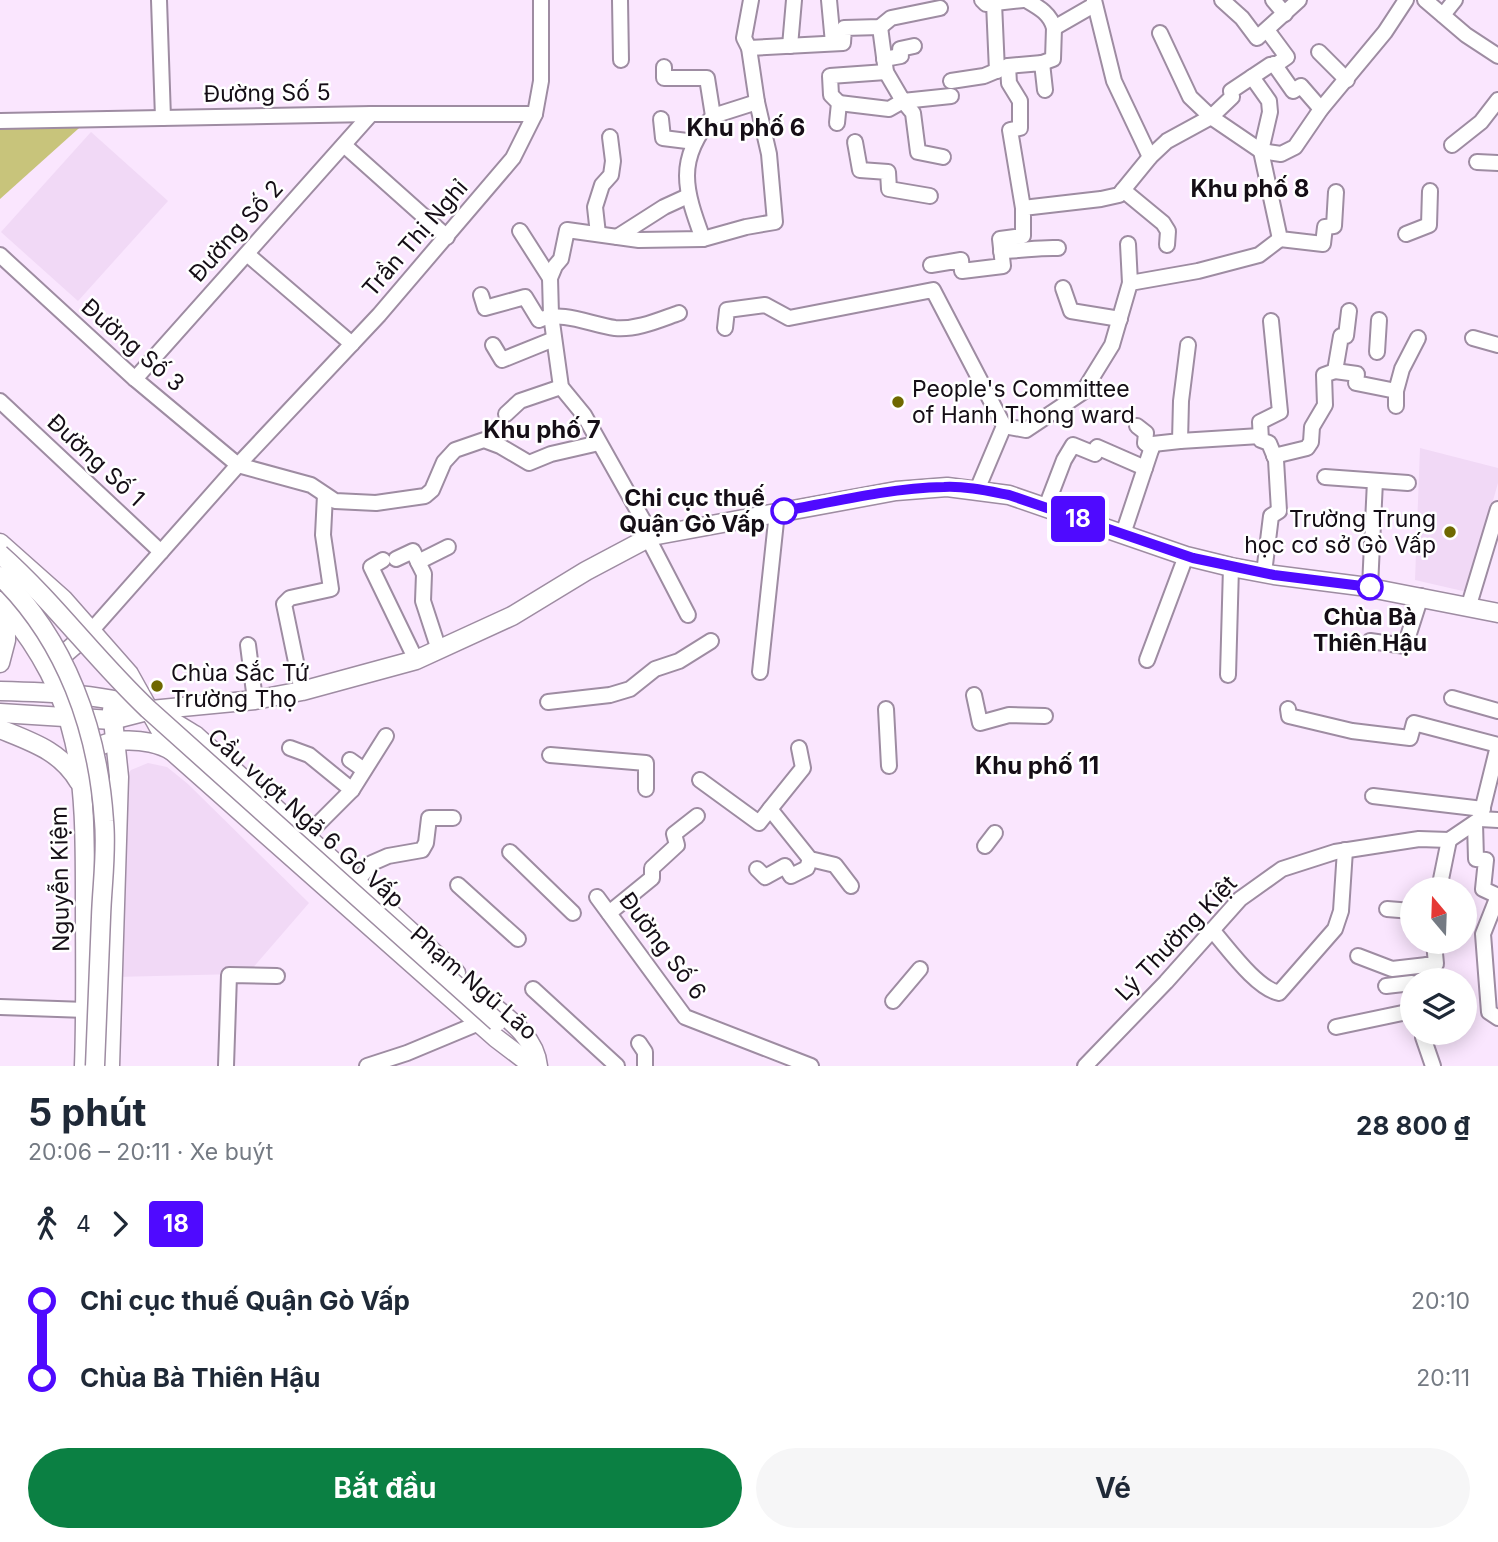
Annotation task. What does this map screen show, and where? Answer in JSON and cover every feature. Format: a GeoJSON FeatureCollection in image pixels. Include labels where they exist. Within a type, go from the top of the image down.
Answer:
{"type":"FeatureCollection","features":[{"type":"Feature","properties":{"kind":"main road"},"geometry":{"type":"LineString","coordinates":[[0,713],[112,720],[151,710],[256,701],[302,691],[416,660],[439,650],[512,616],[586,570],[650,537],[905,490],[947,487],[1009,495],[1186,556],[1231,567],[1370,587],[1498,612]]}},
{"type":"Feature","properties":{"kind":"main road","name":"Phạm Ngũ Lão"},"geometry":{"type":"LineString","coordinates":[[0,542],[63,598],[129,674],[172,751],[479,1023],[536,1066]]}},
{"type":"Feature","properties":{"kind":"main road","name":"Cầu vượt Ngã 6 Gò Vấp"},"geometry":{"type":"LineString","coordinates":[[0,554],[41,592],[111,673],[148,709],[497,1022]]}},
{"type":"Feature","properties":{"kind":"main road"},"geometry":{"type":"LineString","coordinates":[[0,576],[36,617],[62,661],[83,708],[99,769],[105,824],[95,1066]]}},
{"type":"Feature","properties":{"kind":"main road"},"geometry":{"type":"LineString","coordinates":[[25,632],[63,598]]}},
{"type":"Feature","properties":{"kind":"main road"},"geometry":{"type":"LineString","coordinates":[[0,663],[6,640],[3,605]]}},
{"type":"Feature","properties":{"kind":"main road","name":"Nguyễn Kiệm"},"geometry":{"type":"LineString","coordinates":[[3,605],[25,632],[60,694],[81,769],[85,1066]]}},
{"type":"Feature","properties":{"kind":"main road"},"geometry":{"type":"LineString","coordinates":[[47,669],[91,631]]}},
{"type":"Feature","properties":{"kind":"main road"},"geometry":{"type":"LineString","coordinates":[[0,691],[60,694],[112,701],[151,710],[195,735],[522,1032],[534,1048],[536,1066]]}},
{"type":"Feature","properties":{"kind":"main road"},"geometry":{"type":"LineString","coordinates":[[110,1066],[119,777],[112,701]]}},
{"type":"Feature","properties":{"kind":"main road"},"geometry":{"type":"LineString","coordinates":[[0,729],[41,746],[59,757],[74,773],[83,793]]}},
{"type":"Feature","properties":{"kind":"main road"},"geometry":{"type":"LineString","coordinates":[[81,769],[84,758],[92,749],[116,743],[142,740],[172,751]]}},
{"type":"Feature","properties":{"kind":"main road","name":"Phạm Ngũ Lão"},"geometry":{"type":"LineString","coordinates":[[497,1022],[536,1066]]}},
{"type":"Feature","properties":{"kind":"street"},"geometry":{"type":"LineString","coordinates":[[159,0],[163,118]]}},
{"type":"Feature","properties":{"kind":"street","name":"Trần Thị Nghỉ"},"geometry":{"type":"LineString","coordinates":[[161,552],[238,465],[352,344],[513,158],[535,114],[541,81],[541,0]]}},
{"type":"Feature","properties":{"kind":"street"},"geometry":{"type":"LineString","coordinates":[[620,0],[621,60]]}},
{"type":"Feature","properties":{"kind":"street"},"geometry":{"type":"LineString","coordinates":[[688,615],[650,537],[584,415],[561,387],[551,315],[550,278],[561,259],[567,230],[639,240],[703,239],[775,222],[769,154],[757,102],[749,48],[744,38],[751,0]]}},
{"type":"Feature","properties":{"kind":"street"},"geometry":{"type":"LineString","coordinates":[[790,46],[794,0]]}},
{"type":"Feature","properties":{"kind":"street"},"geometry":{"type":"LineString","coordinates":[[829,0],[833,43]]}},
{"type":"Feature","properties":{"kind":"street"},"geometry":{"type":"LineString","coordinates":[[914,46],[900,49],[901,56],[885,66],[830,76],[831,95],[839,103],[889,109],[1003,69],[1042,63],[1053,59],[1054,23],[1043,9],[1024,0],[988,2],[1003,69],[1020,101],[1020,128],[1010,130],[1023,208],[1023,236],[1000,239],[1003,266],[962,271],[961,260],[931,265]]}},
{"type":"Feature","properties":{"kind":"street"},"geometry":{"type":"LineString","coordinates":[[1023,208],[1119,195],[1167,141],[1211,117],[1233,97],[1231,91],[1287,57],[1222,0]]}},
{"type":"Feature","properties":{"kind":"street"},"geometry":{"type":"LineString","coordinates":[[1273,0],[1284,14]]}},
{"type":"Feature","properties":{"kind":"street"},"geometry":{"type":"LineString","coordinates":[[1262,34],[1299,0]]}},
{"type":"Feature","properties":{"kind":"street"},"geometry":{"type":"LineString","coordinates":[[1160,33],[1190,97],[1211,117],[1261,151],[1282,154],[1295,147],[1321,109],[1385,33],[1406,0]]}},
{"type":"Feature","properties":{"kind":"street"},"geometry":{"type":"LineString","coordinates":[[1425,0],[1466,35],[1498,56]]}},
{"type":"Feature","properties":{"kind":"street"},"geometry":{"type":"LineString","coordinates":[[1443,15],[1455,0]]}},
{"type":"Feature","properties":{"kind":"street"},"geometry":{"type":"LineString","coordinates":[[1054,28],[1094,2],[1114,81],[1150,157]]}},
{"type":"Feature","properties":{"kind":"street"},"geometry":{"type":"LineString","coordinates":[[749,48],[843,43],[844,28],[880,27],[891,18],[940,8]]}},
{"type":"Feature","properties":{"kind":"street"},"geometry":{"type":"LineString","coordinates":[[880,27],[885,66],[903,102],[913,113],[918,152],[943,157]]}},
{"type":"Feature","properties":{"kind":"street"},"geometry":{"type":"LineString","coordinates":[[1319,52],[1347,80]]}},
{"type":"Feature","properties":{"kind":"street"},"geometry":{"type":"LineString","coordinates":[[1042,63],[1045,90]]}},
{"type":"Feature","properties":{"kind":"street"},"geometry":{"type":"LineString","coordinates":[[1274,64],[1293,91],[1301,86],[1321,109]]}},
{"type":"Feature","properties":{"kind":"street"},"geometry":{"type":"LineString","coordinates":[[664,67],[664,78],[707,78],[713,116]]}},
{"type":"Feature","properties":{"kind":"street"},"geometry":{"type":"LineString","coordinates":[[1252,77],[1269,102],[1270,112],[1261,151],[1279,239]]}},
{"type":"Feature","properties":{"kind":"street"},"geometry":{"type":"LineString","coordinates":[[1452,145],[1481,122],[1498,100]]}},
{"type":"Feature","properties":{"kind":"street"},"geometry":{"type":"LineString","coordinates":[[703,239],[688,196],[687,168],[698,134],[713,116],[757,102]]}},
{"type":"Feature","properties":{"kind":"street"},"geometry":{"type":"LineString","coordinates":[[837,123],[839,103]]}},
{"type":"Feature","properties":{"kind":"street","name":"Đường Số 5"},"geometry":{"type":"LineString","coordinates":[[0,121],[371,114],[535,114]]}},
{"type":"Feature","properties":{"kind":"street","name":"Đường Số 2"},"geometry":{"type":"LineString","coordinates":[[135,379],[371,114]]}},
{"type":"Feature","properties":{"kind":"street"},"geometry":{"type":"LineString","coordinates":[[661,119],[663,138],[695,142]]}},
{"type":"Feature","properties":{"kind":"street"},"geometry":{"type":"LineString","coordinates":[[598,234],[595,206],[602,185],[611,175],[610,136]]}},
{"type":"Feature","properties":{"kind":"street"},"geometry":{"type":"LineString","coordinates":[[855,142],[860,170],[888,172],[889,189],[930,196]]}},
{"type":"Feature","properties":{"kind":"street"},"geometry":{"type":"LineString","coordinates":[[344,145],[447,237]]}},
{"type":"Feature","properties":{"kind":"street"},"geometry":{"type":"LineString","coordinates":[[1477,162],[1498,163]]}},
{"type":"Feature","properties":{"kind":"street"},"geometry":{"type":"LineString","coordinates":[[1123,190],[1163,223],[1168,231],[1167,245]]}},
{"type":"Feature","properties":{"kind":"street"},"geometry":{"type":"LineString","coordinates":[[1406,234],[1429,225],[1430,191]]}},
{"type":"Feature","properties":{"kind":"street"},"geometry":{"type":"LineString","coordinates":[[1129,283],[1198,271],[1259,255],[1279,239],[1323,244],[1325,227],[1334,226],[1336,192]]}},
{"type":"Feature","properties":{"kind":"street"},"geometry":{"type":"LineString","coordinates":[[617,237],[664,207],[688,196]]}},
{"type":"Feature","properties":{"kind":"street"},"geometry":{"type":"LineString","coordinates":[[520,231],[550,278]]}},
{"type":"Feature","properties":{"kind":"street"},"geometry":{"type":"LineString","coordinates":[[1004,426],[1026,430],[1083,391],[1112,345],[1120,319],[1129,283],[1128,244]]}},
{"type":"Feature","properties":{"kind":"street"},"geometry":{"type":"LineString","coordinates":[[1001,251],[1058,248]]}},
{"type":"Feature","properties":{"kind":"street"},"geometry":{"type":"LineString","coordinates":[[247,254],[352,344]]}},
{"type":"Feature","properties":{"kind":"street","name":"Đường Số 3"},"geometry":{"type":"LineString","coordinates":[[0,255],[135,379],[238,465]]}},
{"type":"Feature","properties":{"kind":"street"},"geometry":{"type":"LineString","coordinates":[[1063,288],[1070,311],[1120,319]]}},
{"type":"Feature","properties":{"kind":"street"},"geometry":{"type":"LineString","coordinates":[[725,328],[727,310],[765,305],[789,318],[933,290],[1004,426]]}},
{"type":"Feature","properties":{"kind":"street"},"geometry":{"type":"LineString","coordinates":[[481,295],[485,308],[525,297],[539,320],[551,315],[617,328],[639,327],[679,313]]}},
{"type":"Feature","properties":{"kind":"street"},"geometry":{"type":"LineString","coordinates":[[1335,371],[1340,336],[1346,336],[1349,311]]}},
{"type":"Feature","properties":{"kind":"street"},"geometry":{"type":"LineString","coordinates":[[1264,573],[1272,516],[1279,511],[1274,456],[1269,443],[1261,440],[1260,422],[1280,412],[1271,320]]}},
{"type":"Feature","properties":{"kind":"street"},"geometry":{"type":"LineString","coordinates":[[1377,352],[1379,320]]}},
{"type":"Feature","properties":{"kind":"street"},"geometry":{"type":"LineString","coordinates":[[1274,456],[1307,447],[1311,442],[1312,427],[1325,405],[1324,375],[1335,371],[1357,374],[1356,383],[1396,398],[1402,369],[1418,338]]}},
{"type":"Feature","properties":{"kind":"street"},"geometry":{"type":"LineString","coordinates":[[1473,338],[1498,345]]}},
{"type":"Feature","properties":{"kind":"street"},"geometry":{"type":"LineString","coordinates":[[493,345],[502,360],[554,339]]}},
{"type":"Feature","properties":{"kind":"street"},"geometry":{"type":"LineString","coordinates":[[1180,441],[1181,401],[1188,345]]}},
{"type":"Feature","properties":{"kind":"street"},"geometry":{"type":"LineString","coordinates":[[506,414],[520,401],[561,387]]}},
{"type":"Feature","properties":{"kind":"street","name":"Đường Số 1"},"geometry":{"type":"LineString","coordinates":[[0,401],[161,552]]}},
{"type":"Feature","properties":{"kind":"street"},"geometry":{"type":"LineString","coordinates":[[977,490],[1004,426]]}},
{"type":"Feature","properties":{"kind":"street"},"geometry":{"type":"LineString","coordinates":[[1137,426],[1146,433],[1145,443],[1152,449]]}},
{"type":"Feature","properties":{"kind":"street"},"geometry":{"type":"LineString","coordinates":[[1123,534],[1153,444],[1261,436]]}},
{"type":"Feature","properties":{"kind":"street"},"geometry":{"type":"LineString","coordinates":[[238,465],[311,485],[335,501],[376,503],[425,496],[432,490],[444,462],[455,450],[484,440],[529,463],[551,454],[599,443]]}},
{"type":"Feature","properties":{"kind":"street"},"geometry":{"type":"LineString","coordinates":[[1046,507],[1064,460],[1073,445],[1095,454],[1097,447],[1145,468]]}},
{"type":"Feature","properties":{"kind":"street"},"geometry":{"type":"LineString","coordinates":[[1325,477],[1408,483]]}},
{"type":"Feature","properties":{"kind":"street"},"geometry":{"type":"LineString","coordinates":[[1370,587],[1375,481]]}},
{"type":"Feature","properties":{"kind":"street"},"geometry":{"type":"LineString","coordinates":[[302,691],[284,604],[289,598],[331,589],[323,535],[325,495]]}},
{"type":"Feature","properties":{"kind":"street"},"geometry":{"type":"LineString","coordinates":[[1469,606],[1492,552],[1498,511]]}},
{"type":"Feature","properties":{"kind":"street"},"geometry":{"type":"LineString","coordinates":[[760,671],[777,512]]}},
{"type":"Feature","properties":{"kind":"street"},"geometry":{"type":"LineString","coordinates":[[418,562],[448,547]]}},
{"type":"Feature","properties":{"kind":"street"},"geometry":{"type":"LineString","coordinates":[[416,660],[370,567],[413,551],[424,574],[423,601],[439,650]]}},
{"type":"Feature","properties":{"kind":"street"},"geometry":{"type":"LineString","coordinates":[[91,631],[161,552]]}},
{"type":"Feature","properties":{"kind":"street"},"geometry":{"type":"LineString","coordinates":[[1147,660],[1186,556]]}},
{"type":"Feature","properties":{"kind":"street"},"geometry":{"type":"LineString","coordinates":[[1227,676],[1231,567]]}},
{"type":"Feature","properties":{"kind":"street"},"geometry":{"type":"LineString","coordinates":[[1370,641],[1405,646],[1421,596]]}},
{"type":"Feature","properties":{"kind":"street"},"geometry":{"type":"LineString","coordinates":[[548,702],[610,695],[630,689],[656,669],[679,661],[711,641]]}},
{"type":"Feature","properties":{"kind":"street"},"geometry":{"type":"LineString","coordinates":[[248,645],[256,701]]}},
{"type":"Feature","properties":{"kind":"street"},"geometry":{"type":"LineString","coordinates":[[974,695],[980,723],[1009,715],[1045,716]]}},
{"type":"Feature","properties":{"kind":"street"},"geometry":{"type":"LineString","coordinates":[[1452,698],[1498,711]]}},
{"type":"Feature","properties":{"kind":"street"},"geometry":{"type":"LineString","coordinates":[[886,709],[889,766]]}},
{"type":"Feature","properties":{"kind":"street"},"geometry":{"type":"LineString","coordinates":[[1288,709],[1289,716],[1352,731],[1410,738],[1414,723],[1498,745],[1479,817],[1476,859],[1486,860],[1483,889],[1498,896],[1483,934],[1492,956],[1489,1012],[1498,1018]]}},
{"type":"Feature","properties":{"kind":"street"},"geometry":{"type":"LineString","coordinates":[[306,836],[352,790],[386,736]]}},
{"type":"Feature","properties":{"kind":"street"},"geometry":{"type":"LineString","coordinates":[[290,748],[309,755],[352,790]]}},
{"type":"Feature","properties":{"kind":"street"},"geometry":{"type":"LineString","coordinates":[[700,780],[759,823],[803,768],[799,748]]}},
{"type":"Feature","properties":{"kind":"street"},"geometry":{"type":"LineString","coordinates":[[550,755],[646,763],[646,789]]}},
{"type":"Feature","properties":{"kind":"street"},"geometry":{"type":"LineString","coordinates":[[351,760],[365,770]]}},
{"type":"Feature","properties":{"kind":"street"},"geometry":{"type":"LineString","coordinates":[[1373,796],[1498,820]]}},
{"type":"Feature","properties":{"kind":"street"},"geometry":{"type":"LineString","coordinates":[[770,809],[810,859],[835,865],[851,886]]}},
{"type":"Feature","properties":{"kind":"street"},"geometry":{"type":"LineString","coordinates":[[609,913],[652,878],[652,868],[677,845],[674,834],[697,816]]}},
{"type":"Feature","properties":{"kind":"street"},"geometry":{"type":"LineString","coordinates":[[1441,877],[1449,840],[1479,817]]}},
{"type":"Feature","properties":{"kind":"street"},"geometry":{"type":"LineString","coordinates":[[356,883],[372,863],[388,856],[422,850],[426,843],[429,818],[453,818]]}},
{"type":"Feature","properties":{"kind":"street"},"geometry":{"type":"LineString","coordinates":[[985,846],[995,834]]}},
{"type":"Feature","properties":{"kind":"street","name":"Lý Thường Kiệt"},"geometry":{"type":"LineString","coordinates":[[1085,1066],[1240,900],[1282,869],[1345,850],[1419,839],[1449,840]]}},
{"type":"Feature","properties":{"kind":"street"},"geometry":{"type":"LineString","coordinates":[[1212,930],[1245,968],[1270,991],[1279,993],[1335,929],[1341,911],[1345,850]]}},
{"type":"Feature","properties":{"kind":"street"},"geometry":{"type":"LineString","coordinates":[[510,852],[573,913]]}},
{"type":"Feature","properties":{"kind":"street"},"geometry":{"type":"LineString","coordinates":[[757,869],[765,877],[785,866],[791,876],[807,868],[810,859]]}},
{"type":"Feature","properties":{"kind":"street"},"geometry":{"type":"LineString","coordinates":[[458,885],[518,939]]}},
{"type":"Feature","properties":{"kind":"street","name":"Đường Số 6"},"geometry":{"type":"LineString","coordinates":[[597,897],[685,1017],[811,1066]]}},
{"type":"Feature","properties":{"kind":"street"},"geometry":{"type":"LineString","coordinates":[[1387,909],[1400,910]]}},
{"type":"Feature","properties":{"kind":"street"},"geometry":{"type":"LineString","coordinates":[[1358,957],[1400,970]]}},
{"type":"Feature","properties":{"kind":"street"},"geometry":{"type":"LineString","coordinates":[[893,1001],[920,969]]}},
{"type":"Feature","properties":{"kind":"street"},"geometry":{"type":"LineString","coordinates":[[226,1066],[229,975],[277,976]]}},
{"type":"Feature","properties":{"kind":"street"},"geometry":{"type":"LineString","coordinates":[[1387,986],[1400,984]]}},
{"type":"Feature","properties":{"kind":"street"},"geometry":{"type":"LineString","coordinates":[[533,989],[617,1066]]}},
{"type":"Feature","properties":{"kind":"street"},"geometry":{"type":"LineString","coordinates":[[0,1007],[86,1010]]}},
{"type":"Feature","properties":{"kind":"street"},"geometry":{"type":"LineString","coordinates":[[1336,1027],[1400,1014]]}},
{"type":"Feature","properties":{"kind":"street"},"geometry":{"type":"LineString","coordinates":[[367,1066],[408,1053],[479,1023]]}},
{"type":"Feature","properties":{"kind":"street"},"geometry":{"type":"LineString","coordinates":[[639,1043],[645,1052],[645,1066]]}},
{"type":"Feature","properties":{"kind":"street"},"geometry":{"type":"LineString","coordinates":[[1426,1045],[1433,1066]]}},
{"type":"Feature","properties":{"kind":"shaded area"},"geometry":{"type":"Polygon","coordinates":[[[88,120],[0,199],[0,121],[88,120]]]}},
{"type":"Feature","properties":{"kind":"shaded area"},"geometry":{"type":"Polygon","coordinates":[[[91,132],[168,201],[78,301],[1,232],[91,132]]]}},
{"type":"Feature","properties":{"kind":"shaded area","name":"Trường Trung học cơ sở Gò Vấp"},"geometry":{"type":"Polygon","coordinates":[[[1420,448],[1498,468],[1498,483],[1467,592],[1415,580],[1420,448]]]}},
{"type":"Feature","properties":{"kind":"shaded area"},"geometry":{"type":"Polygon","coordinates":[[[148,763],[167,767],[188,784],[309,903],[250,971],[238,974],[115,977],[125,777],[131,770],[148,763]]]}},
{"type":"Feature","properties":{"kind":"bus line","name":"18"},"geometry":{"type":"LineString","coordinates":[[784,511],[905,490],[947,487],[988,491],[1046,507],[1193,558],[1274,575],[1370,587]]}},
{"type":"Feature","properties":{"kind":"place","name":"People's Committee of Hanh Thong ward"},"geometry":{"type":"Point","coordinates":[898,402]}},
{"type":"Feature","properties":{"kind":"place","name":"Chi cục thuế Quận Gò Vấp"},"geometry":{"type":"Point","coordinates":[784,511]}},
{"type":"Feature","properties":{"kind":"place","name":"Trường Trung học cơ sở Gò Vấp"},"geometry":{"type":"Point","coordinates":[1450,532]}},
{"type":"Feature","properties":{"kind":"place","name":"Chùa Bà Thiên Hậu"},"geometry":{"type":"Point","coordinates":[1370,587]}},
{"type":"Feature","properties":{"kind":"place","name":"Chùa Sắc Tứ Trường Thọ"},"geometry":{"type":"Point","coordinates":[157,686]}},
{"type":"Feature","properties":{"kind":"district","name":"Khu phố 6"},"geometry":{"type":"Point","coordinates":[746,127]}},
{"type":"Feature","properties":{"kind":"district","name":"Khu phố 8"},"geometry":{"type":"Point","coordinates":[1250,188]}},
{"type":"Feature","properties":{"kind":"district","name":"Khu phố 7"},"geometry":{"type":"Point","coordinates":[542,429]}},
{"type":"Feature","properties":{"kind":"district","name":"Khu phố 11"},"geometry":{"type":"Point","coordinates":[1037,765]}}]}
